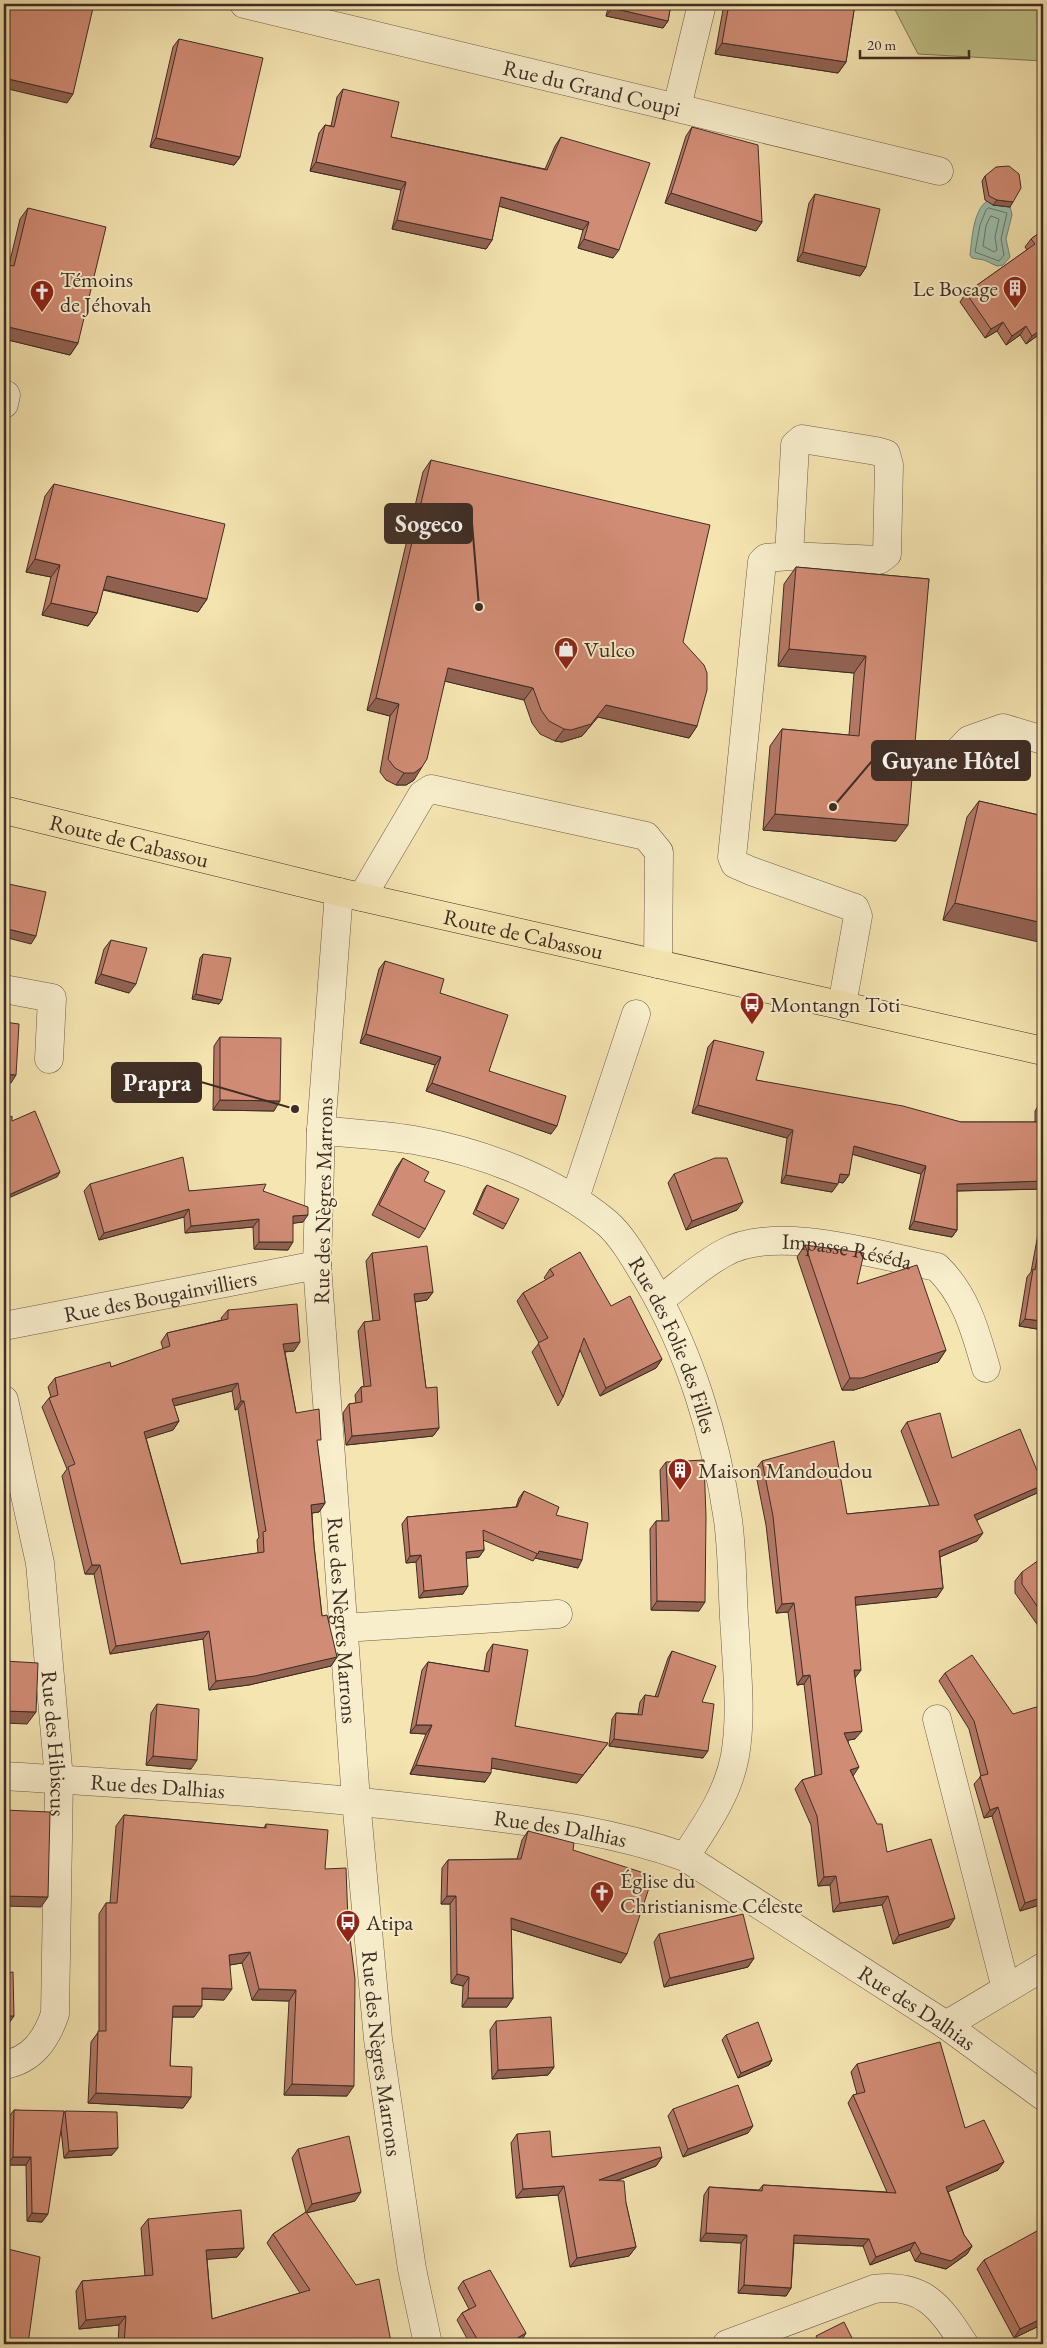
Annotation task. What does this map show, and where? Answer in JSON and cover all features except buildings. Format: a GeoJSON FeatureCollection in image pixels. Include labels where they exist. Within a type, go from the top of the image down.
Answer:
{"type":"FeatureCollection","features":[{"type":"Feature","properties":{"kind":"main road","name":"Route de Cabassou"},"geometry":{"type":"LineString","coordinates":[[4,810],[350,894],[1043,1051]]}},
{"type":"Feature","properties":{"kind":"street","name":"Rue du Grand Coupi"},"geometry":{"type":"LineString","coordinates":[[244,4],[939,171]]}},
{"type":"Feature","properties":{"kind":"street"},"geometry":{"type":"LineString","coordinates":[[677,107],[702,4]]}},
{"type":"Feature","properties":{"kind":"street"},"geometry":{"type":"LineString","coordinates":[[790,556],[795,445],[802,439],[886,454],[889,465],[887,554],[879,560],[790,556],[766,558],[762,562],[732,857],[734,864],[855,908],[858,916],[842,1005]]}},
{"type":"Feature","properties":{"kind":"street"},"geometry":{"type":"LineString","coordinates":[[946,764],[969,740],[1003,728],[1043,740]]}},
{"type":"Feature","properties":{"kind":"street"},"geometry":{"type":"LineString","coordinates":[[350,894],[422,795],[431,789],[646,836],[658,852],[658,964]]}},
{"type":"Feature","properties":{"kind":"street","name":"Rue des Nègres Marrons"},"geometry":{"type":"LineString","coordinates":[[350,894],[321,1130],[317,1265],[356,1800],[378,2039],[412,2269],[428,2344]]}},
{"type":"Feature","properties":{"kind":"street"},"geometry":{"type":"LineString","coordinates":[[4,989],[52,998],[49,1059]]}},
{"type":"Feature","properties":{"kind":"street"},"geometry":{"type":"LineString","coordinates":[[575,1198],[636,1014]]}},
{"type":"Feature","properties":{"kind":"street","name":"Rue des Folie des Filles"},"geometry":{"type":"LineString","coordinates":[[321,1130],[415,1140],[460,1151],[505,1165],[575,1198],[610,1225],[660,1300],[698,1392],[716,1455],[728,1522],[740,1716],[734,1758],[726,1786],[714,1814],[685,1857]]}},
{"type":"Feature","properties":{"kind":"street","name":"Impasse Réséda"},"geometry":{"type":"LineString","coordinates":[[660,1300],[724,1252],[739,1246],[780,1240],[808,1241],[937,1267],[951,1280],[962,1298],[972,1319],[986,1368]]}},
{"type":"Feature","properties":{"kind":"street","name":"Rue des Bougainvilliers"},"geometry":{"type":"LineString","coordinates":[[4,1326],[317,1265]]}},
{"type":"Feature","properties":{"kind":"street","name":"Rue des Hibiscus"},"geometry":{"type":"LineString","coordinates":[[4,1400],[40,1563],[59,1779],[55,2014],[48,2033],[37,2047],[18,2060],[4,2064]]}},
{"type":"Feature","properties":{"kind":"street"},"geometry":{"type":"LineString","coordinates":[[344,1628],[558,1614]]}},
{"type":"Feature","properties":{"kind":"street"},"geometry":{"type":"LineString","coordinates":[[936,1719],[1006,1990]]}},
{"type":"Feature","properties":{"kind":"street","name":"Rue des Dalhias"},"geometry":{"type":"LineString","coordinates":[[4,1776],[356,1800],[578,1827],[649,1844],[685,1857],[946,2025],[1043,2096]]}},
{"type":"Feature","properties":{"kind":"street"},"geometry":{"type":"LineString","coordinates":[[946,2025],[1043,1967]]}},
{"type":"Feature","properties":{"kind":"street"},"geometry":{"type":"LineString","coordinates":[[726,2344],[874,2289],[892,2287],[930,2299],[945,2314],[964,2344]]}},
{"type":"Feature","properties":{"kind":"green space"},"geometry":{"type":"Polygon","coordinates":[[[892,4],[1043,4],[1043,61],[918,54],[892,4]]]}},
{"type":"Feature","properties":{"kind":"water"},"geometry":{"type":"Polygon","coordinates":[[[987,201],[993,205],[1010,206],[1012,215],[1006,239],[1010,257],[1003,265],[997,266],[984,260],[972,258],[970,255],[976,218],[987,201]]]}},
{"type":"Feature","properties":{"kind":"place","name":"Le Bocage"},"geometry":{"type":"Point","coordinates":[1015,309]}},
{"type":"Feature","properties":{"kind":"place","name":"Témoins de Jéhovah"},"geometry":{"type":"Point","coordinates":[42,313]}},
{"type":"Feature","properties":{"kind":"place","name":"Sogeco"},"geometry":{"type":"Point","coordinates":[479,607]}},
{"type":"Feature","properties":{"kind":"place","name":"Vulco"},"geometry":{"type":"Point","coordinates":[566,670]}},
{"type":"Feature","properties":{"kind":"place","name":"Guyane Hôtel"},"geometry":{"type":"Point","coordinates":[833,807]}},
{"type":"Feature","properties":{"kind":"place","name":"Montangn Toti"},"geometry":{"type":"Point","coordinates":[752,1025]}},
{"type":"Feature","properties":{"kind":"place","name":"Prapra"},"geometry":{"type":"Point","coordinates":[295,1109]}},
{"type":"Feature","properties":{"kind":"place","name":"Maison Mandoudou"},"geometry":{"type":"Point","coordinates":[680,1491]}},
{"type":"Feature","properties":{"kind":"place","name":"Église du Christianisme Céleste"},"geometry":{"type":"Point","coordinates":[602,1914]}},
{"type":"Feature","properties":{"kind":"place","name":"Atipa"},"geometry":{"type":"Point","coordinates":[348,1943]}}]}
